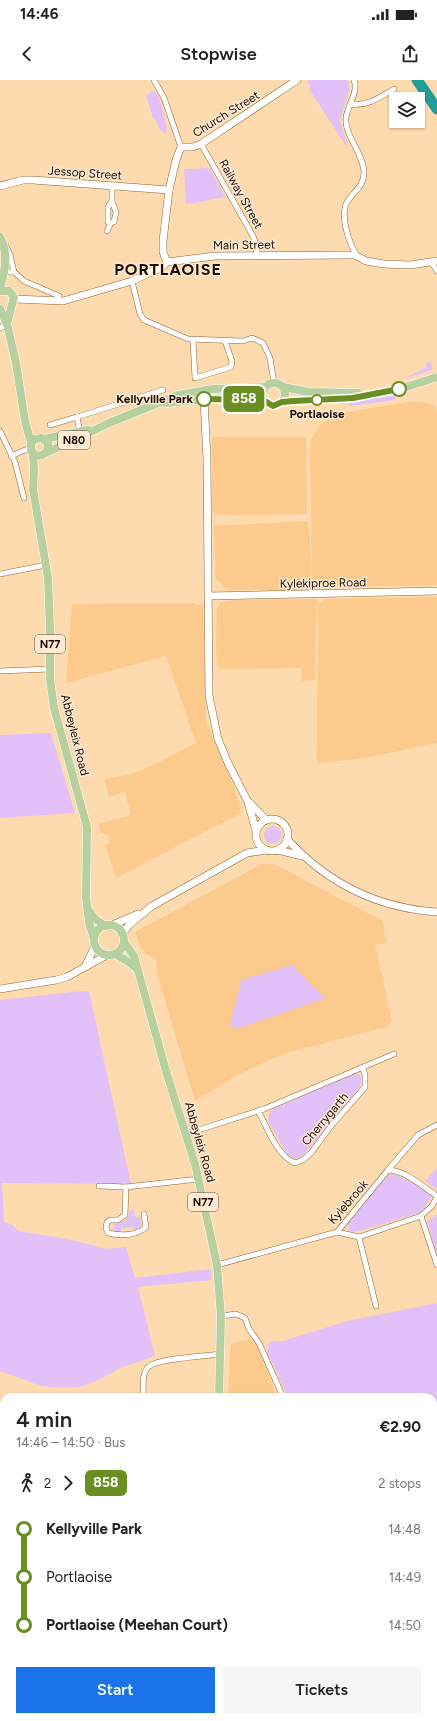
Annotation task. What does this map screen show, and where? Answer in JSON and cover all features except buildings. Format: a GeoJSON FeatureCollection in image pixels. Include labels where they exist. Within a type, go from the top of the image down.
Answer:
{"type":"FeatureCollection","features":[{"type":"Feature","properties":{"kind":"main road","name":"N80"},"geometry":{"type":"LineString","coordinates":[[1,240],[5,272],[12,298],[4,326]]}},
{"type":"Feature","properties":{"kind":"main road","name":"N80"},"geometry":{"type":"LineString","coordinates":[[0,288],[5,272]]}},
{"type":"Feature","properties":{"kind":"main road"},"geometry":{"type":"LineString","coordinates":[[0,291],[4,290],[12,298]]}},
{"type":"Feature","properties":{"kind":"main road","name":"N80"},"geometry":{"type":"LineString","coordinates":[[12,298],[7,309],[0,308],[18,376],[31,448],[37,456],[45,454],[101,427],[178,395],[198,391],[265,387],[274,383],[283,387],[309,392],[371,393]]}},
{"type":"Feature","properties":{"kind":"main road","name":"N80"},"geometry":{"type":"LineString","coordinates":[[158,404],[204,399],[238,398],[265,401],[273,406],[282,402],[353,398],[371,393],[400,389],[437,377]]}},
{"type":"Feature","properties":{"kind":"main road"},"geometry":{"type":"LineString","coordinates":[[265,387],[263,393],[265,401]]}},
{"type":"Feature","properties":{"kind":"main road"},"geometry":{"type":"LineString","coordinates":[[282,402],[286,395],[283,387]]}},
{"type":"Feature","properties":{"kind":"main road","name":"N80"},"geometry":{"type":"LineString","coordinates":[[26,422],[48,446],[45,454]]}},
{"type":"Feature","properties":{"kind":"main road","name":"N80"},"geometry":{"type":"LineString","coordinates":[[31,448],[41,438],[101,427]]}},
{"type":"Feature","properties":{"kind":"main road","name":"N77"},"geometry":{"type":"LineString","coordinates":[[31,448],[34,470]]}},
{"type":"Feature","properties":{"kind":"main road","name":"N77"},"geometry":{"type":"LineString","coordinates":[[34,470],[45,454]]}},
{"type":"Feature","properties":{"kind":"main road","name":"Abbeyleix Road"},"geometry":{"type":"LineString","coordinates":[[34,470],[32,489],[46,565],[50,629],[50,669],[56,717],[87,827],[85,884],[89,922],[95,943]]}},
{"type":"Feature","properties":{"kind":"main road","name":"N77"},"geometry":{"type":"LineString","coordinates":[[88,909],[95,919],[108,926],[118,928],[123,938]]}},
{"type":"Feature","properties":{"kind":"main road"},"geometry":{"type":"LineString","coordinates":[[108,926],[100,929],[95,943],[100,952],[111,954],[128,961],[137,970]]}},
{"type":"Feature","properties":{"kind":"main road"},"geometry":{"type":"LineString","coordinates":[[111,954],[121,949],[123,938]]}},
{"type":"Feature","properties":{"kind":"main road","name":"Abbeyleix Road"},"geometry":{"type":"LineString","coordinates":[[123,938],[134,956],[199,1179],[217,1265],[221,1316],[219,1393]]}},
{"type":"Feature","properties":{"kind":"street"},"geometry":{"type":"LineString","coordinates":[[154,80],[164,98],[181,147]]}},
{"type":"Feature","properties":{"kind":"street","name":"Church Street"},"geometry":{"type":"LineString","coordinates":[[167,262],[163,252],[163,241],[169,190],[176,160],[181,147],[201,144],[297,80]]}},
{"type":"Feature","properties":{"kind":"street"},"geometry":{"type":"LineString","coordinates":[[354,80],[355,88],[346,122],[361,157],[364,174],[360,185],[347,202],[345,221],[348,236],[358,256]]}},
{"type":"Feature","properties":{"kind":"street"},"geometry":{"type":"LineString","coordinates":[[350,104],[362,105],[369,103],[394,89]]}},
{"type":"Feature","properties":{"kind":"street","name":"Railway Street"},"geometry":{"type":"LineString","coordinates":[[201,144],[253,236],[257,248],[256,256]]}},
{"type":"Feature","properties":{"kind":"street","name":"Jessop Street"},"geometry":{"type":"LineString","coordinates":[[0,186],[23,180],[33,180],[169,190]]}},
{"type":"Feature","properties":{"kind":"street"},"geometry":{"type":"LineString","coordinates":[[107,231],[111,223],[114,222],[116,212],[112,201],[112,186]]}},
{"type":"Feature","properties":{"kind":"street"},"geometry":{"type":"LineString","coordinates":[[111,223],[108,222],[107,213],[108,207],[112,201]]}},
{"type":"Feature","properties":{"kind":"street"},"geometry":{"type":"LineString","coordinates":[[1,240],[7,248],[14,272],[24,280],[61,299]]}},
{"type":"Feature","properties":{"kind":"street","name":"Main Street"},"geometry":{"type":"LineString","coordinates":[[12,298],[61,299],[129,280],[162,267],[167,262],[215,256],[352,255],[358,256],[366,261],[384,264],[404,265],[434,262]]}},
{"type":"Feature","properties":{"kind":"street"},"geometry":{"type":"LineString","coordinates":[[434,262],[437,271]]}},
{"type":"Feature","properties":{"kind":"street"},"geometry":{"type":"LineString","coordinates":[[5,272],[14,272]]}},
{"type":"Feature","properties":{"kind":"street"},"geometry":{"type":"LineString","coordinates":[[129,280],[141,317],[144,320],[184,338],[193,340],[243,341],[252,338],[263,343],[270,358],[274,383]]}},
{"type":"Feature","properties":{"kind":"street"},"geometry":{"type":"LineString","coordinates":[[193,340],[195,378],[231,367],[232,361],[225,341]]}},
{"type":"Feature","properties":{"kind":"street"},"geometry":{"type":"LineString","coordinates":[[50,425],[163,390]]}},
{"type":"Feature","properties":{"kind":"street"},"geometry":{"type":"LineString","coordinates":[[204,399],[207,460],[208,664],[210,706],[218,739],[228,763],[248,802],[260,846],[266,850]]}},
{"type":"Feature","properties":{"kind":"street"},"geometry":{"type":"LineString","coordinates":[[77,417],[80,432]]}},
{"type":"Feature","properties":{"kind":"street"},"geometry":{"type":"LineString","coordinates":[[0,431],[15,462],[24,498]]}},
{"type":"Feature","properties":{"kind":"street"},"geometry":{"type":"LineString","coordinates":[[11,456],[31,448]]}},
{"type":"Feature","properties":{"kind":"street"},"geometry":{"type":"LineString","coordinates":[[0,574],[46,565]]}},
{"type":"Feature","properties":{"kind":"street","name":"Kylekiproe Road"},"geometry":{"type":"LineString","coordinates":[[208,596],[437,591]]}},
{"type":"Feature","properties":{"kind":"street"},"geometry":{"type":"LineString","coordinates":[[0,671],[50,669]]}},
{"type":"Feature","properties":{"kind":"street"},"geometry":{"type":"LineString","coordinates":[[248,802],[266,820]]}},
{"type":"Feature","properties":{"kind":"street"},"geometry":{"type":"LineString","coordinates":[[247,853],[260,825],[266,820],[274,819],[281,822],[288,831],[284,846],[278,850]]}},
{"type":"Feature","properties":{"kind":"street"},"geometry":{"type":"LineString","coordinates":[[287,839],[302,856],[340,884],[365,896],[392,905],[437,912]]}},
{"type":"Feature","properties":{"kind":"street"},"geometry":{"type":"LineString","coordinates":[[108,926],[142,913],[247,853],[278,850],[302,856]]}},
{"type":"Feature","properties":{"kind":"street"},"geometry":{"type":"LineString","coordinates":[[123,938],[130,924],[142,913]]}},
{"type":"Feature","properties":{"kind":"street"},"geometry":{"type":"LineString","coordinates":[[86,966],[95,943]]}},
{"type":"Feature","properties":{"kind":"street"},"geometry":{"type":"LineString","coordinates":[[0,989],[56,980],[111,954]]}},
{"type":"Feature","properties":{"kind":"street","name":"Cherrygarth"},"geometry":{"type":"LineString","coordinates":[[186,1134],[258,1111],[394,1054]]}},
{"type":"Feature","properties":{"kind":"street","name":"Cherrygarth"},"geometry":{"type":"LineString","coordinates":[[258,1111],[280,1150],[287,1159],[295,1162],[303,1160],[365,1087],[365,1075],[363,1068]]}},
{"type":"Feature","properties":{"kind":"street","name":"Kylebrook"},"geometry":{"type":"LineString","coordinates":[[217,1265],[337,1232],[418,1135],[437,1125]]}},
{"type":"Feature","properties":{"kind":"street"},"geometry":{"type":"LineString","coordinates":[[337,1232],[359,1238],[421,1216],[432,1206],[437,1197],[402,1173],[394,1170],[388,1170]]}},
{"type":"Feature","properties":{"kind":"street"},"geometry":{"type":"LineString","coordinates":[[99,1186],[126,1187],[199,1179]]}},
{"type":"Feature","properties":{"kind":"street"},"geometry":{"type":"LineString","coordinates":[[126,1187],[125,1215],[118,1220],[110,1220],[107,1222],[106,1228],[108,1233],[126,1235],[136,1234],[146,1227],[144,1214]]}},
{"type":"Feature","properties":{"kind":"street"},"geometry":{"type":"LineString","coordinates":[[421,1216],[437,1265]]}},
{"type":"Feature","properties":{"kind":"street"},"geometry":{"type":"LineString","coordinates":[[359,1238],[376,1306]]}},
{"type":"Feature","properties":{"kind":"street"},"geometry":{"type":"LineString","coordinates":[[221,1316],[236,1314],[245,1318],[281,1393]]}},
{"type":"Feature","properties":{"kind":"street"},"geometry":{"type":"LineString","coordinates":[[143,1393],[144,1376],[148,1367],[160,1362],[221,1354]]}},
{"type":"Feature","properties":{"kind":"shaded area"},"geometry":{"type":"Polygon","coordinates":[[[309,80],[347,80],[349,90],[340,120],[348,149],[309,89],[310,84],[307,82],[309,80]]]}},
{"type":"Feature","properties":{"kind":"shaded area"},"geometry":{"type":"Polygon","coordinates":[[[153,90],[159,98],[161,104],[165,117],[167,134],[160,130],[155,118],[153,118],[146,96],[153,90]]]}},
{"type":"Feature","properties":{"kind":"shaded area"},"geometry":{"type":"Polygon","coordinates":[[[210,168],[225,197],[186,204],[184,169],[210,168]]]}},
{"type":"Feature","properties":{"kind":"shaded area"},"geometry":{"type":"Polygon","coordinates":[[[429,362],[432,364],[432,370],[401,380],[427,367],[425,363],[429,362]]]}},
{"type":"Feature","properties":{"kind":"shaded area"},"geometry":{"type":"Polygon","coordinates":[[[392,395],[395,397],[395,400],[350,406],[348,404],[350,400],[392,395]]]}},
{"type":"Feature","properties":{"kind":"shaded area"},"geometry":{"type":"Polygon","coordinates":[[[408,402],[420,402],[434,405],[437,413],[437,585],[312,587],[310,442],[319,426],[330,418],[342,413],[408,402]]]}},
{"type":"Feature","properties":{"kind":"shaded area"},"geometry":{"type":"Polygon","coordinates":[[[212,437],[306,437],[307,514],[214,514],[212,508],[212,437]]]}},
{"type":"Feature","properties":{"kind":"shaded area"},"geometry":{"type":"Polygon","coordinates":[[[308,522],[310,540],[311,588],[308,590],[231,590],[225,588],[216,579],[214,526],[308,522]]]}},
{"type":"Feature","properties":{"kind":"shaded area"},"geometry":{"type":"Polygon","coordinates":[[[437,597],[437,743],[360,759],[317,763],[318,605],[325,599],[437,597]]]}},
{"type":"Feature","properties":{"kind":"shaded area"},"geometry":{"type":"Polygon","coordinates":[[[317,599],[315,680],[302,681],[301,668],[218,669],[216,650],[217,608],[221,602],[236,600],[317,599]]]}},
{"type":"Feature","properties":{"kind":"shaded area"},"geometry":{"type":"Polygon","coordinates":[[[194,603],[196,605],[203,605],[206,721],[234,786],[241,813],[116,878],[105,845],[110,843],[108,835],[101,833],[98,824],[131,815],[125,792],[109,797],[104,779],[131,774],[153,765],[196,743],[166,656],[66,683],[72,604],[194,603]]]}},
{"type":"Feature","properties":{"kind":"shaded area"},"geometry":{"type":"Polygon","coordinates":[[[51,733],[75,813],[0,818],[0,735],[51,733]]]}},
{"type":"Feature","properties":{"kind":"shaded area"},"geometry":{"type":"Polygon","coordinates":[[[273,826],[279,829],[282,835],[279,841],[273,844],[267,841],[264,835],[267,829],[273,826]]]}},
{"type":"Feature","properties":{"kind":"shaded area"},"geometry":{"type":"Polygon","coordinates":[[[262,864],[274,864],[383,921],[386,943],[375,945],[392,1022],[386,1027],[286,1053],[239,1074],[195,1101],[157,973],[156,958],[146,954],[141,948],[135,932],[262,864]]]}},
{"type":"Feature","properties":{"kind":"shaded area"},"geometry":{"type":"Polygon","coordinates":[[[292,965],[325,998],[237,1029],[230,1026],[241,980],[292,965]]]}},
{"type":"Feature","properties":{"kind":"shaded area"},"geometry":{"type":"Polygon","coordinates":[[[89,991],[131,1184],[2,1183],[4,1222],[13,1225],[18,1231],[68,1239],[107,1249],[126,1247],[135,1278],[211,1269],[212,1280],[138,1287],[155,1356],[120,1368],[99,1380],[80,1387],[63,1388],[41,1386],[0,1371],[0,1000],[89,991]]]}},
{"type":"Feature","properties":{"kind":"shaded area"},"geometry":{"type":"Polygon","coordinates":[[[354,1074],[359,1074],[361,1078],[361,1084],[358,1090],[303,1156],[293,1159],[288,1156],[268,1121],[269,1115],[273,1109],[354,1074]]]}},
{"type":"Feature","properties":{"kind":"shaded area"},"geometry":{"type":"Polygon","coordinates":[[[437,1168],[437,1189],[425,1181],[437,1168]]]}},
{"type":"Feature","properties":{"kind":"shaded area"},"geometry":{"type":"Polygon","coordinates":[[[394,1174],[410,1181],[432,1196],[422,1212],[360,1231],[351,1232],[348,1228],[348,1223],[388,1175],[394,1174]]]}},
{"type":"Feature","properties":{"kind":"shaded area"},"geometry":{"type":"Polygon","coordinates":[[[134,1208],[135,1217],[140,1217],[142,1228],[134,1231],[133,1227],[121,1228],[121,1233],[114,1232],[114,1222],[125,1221],[129,1212],[134,1208]]]}},
{"type":"Feature","properties":{"kind":"shaded area"},"geometry":{"type":"Polygon","coordinates":[[[437,1215],[437,1256],[428,1221],[437,1215]]]}},
{"type":"Feature","properties":{"kind":"shaded area"},"geometry":{"type":"Polygon","coordinates":[[[437,1303],[437,1393],[286,1393],[267,1352],[269,1342],[283,1341],[347,1321],[437,1303]]]}},
{"type":"Feature","properties":{"kind":"shaded area"},"geometry":{"type":"Polygon","coordinates":[[[249,1339],[256,1342],[275,1393],[228,1393],[231,1344],[249,1339]]]}},
{"type":"Feature","properties":{"kind":"waterway"},"geometry":{"type":"LineString","coordinates":[[417,80],[437,109]]}},
{"type":"Feature","properties":{"kind":"bus line","name":"858"},"geometry":{"type":"LineString","coordinates":[[204,399],[238,398],[265,401],[269,405],[273,406],[281,404],[282,402],[353,398],[371,393],[399,389]]}},
{"type":"Feature","properties":{"kind":"place","name":"Kellyville Park"},"geometry":{"type":"Point","coordinates":[204,399]}},
{"type":"Feature","properties":{"kind":"place","name":"Portlaoise"},"geometry":{"type":"Point","coordinates":[317,400]}},
{"type":"Feature","properties":{"kind":"district","name":"PORTLAOISE"},"geometry":{"type":"Point","coordinates":[168,269]}}]}
